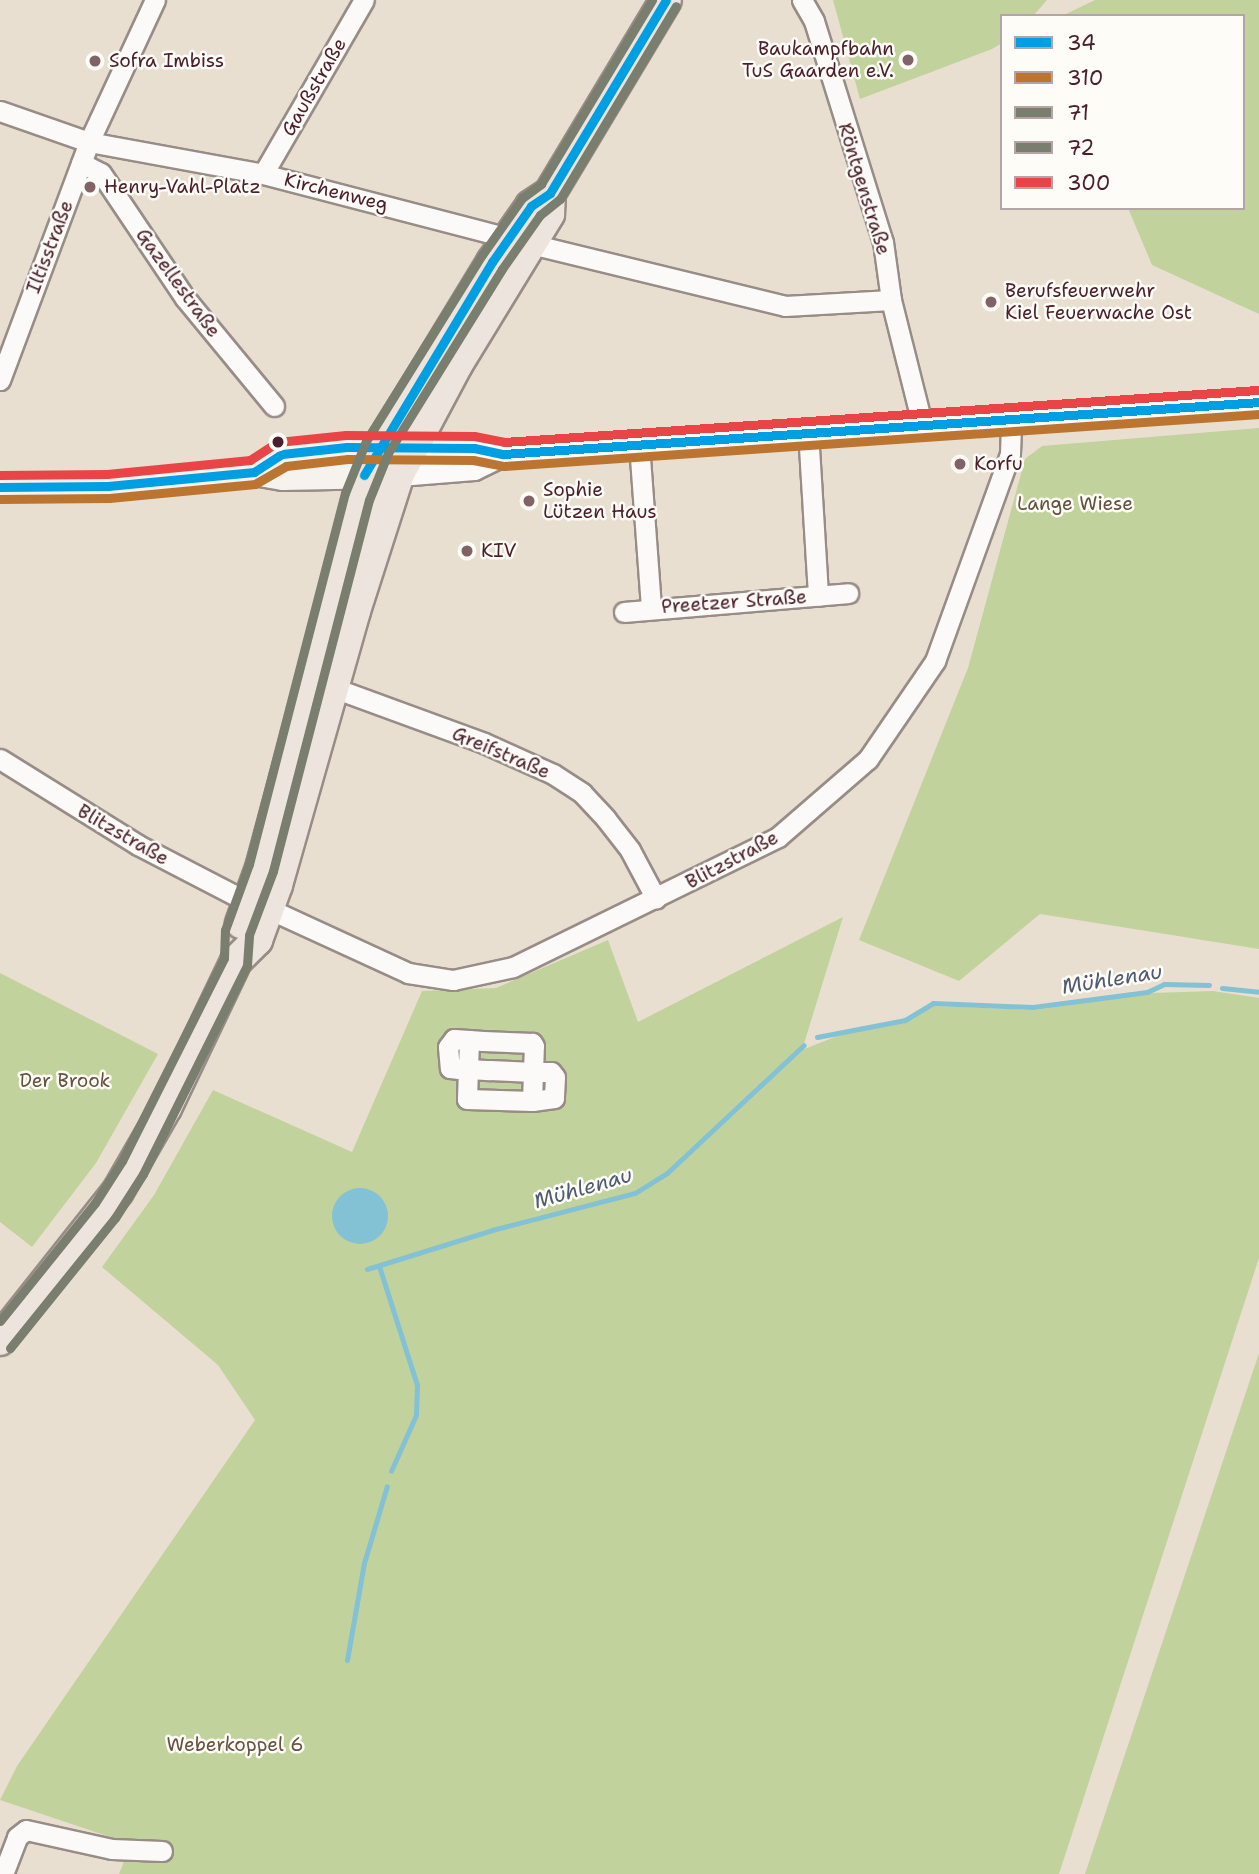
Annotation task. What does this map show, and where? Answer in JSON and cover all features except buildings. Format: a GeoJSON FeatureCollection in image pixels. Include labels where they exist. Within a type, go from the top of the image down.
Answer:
{"type":"FeatureCollection","features":[{"type":"Feature","properties":{"kind":"main road"},"geometry":{"type":"LineString","coordinates":[[0,1340],[105,1210],[134,1167],[236,961],[257,940],[259,906],[364,475],[377,447],[520,241],[549,214],[550,193],[666,0]]}},
{"type":"Feature","properties":{"kind":"main road"},"geometry":{"type":"LineString","coordinates":[[259,906],[334,688],[399,474],[520,241]]}},
{"type":"Feature","properties":{"kind":"main road"},"geometry":{"type":"LineString","coordinates":[[254,472],[282,454],[412,446]]}},
{"type":"Feature","properties":{"kind":"main road"},"geometry":{"type":"LineString","coordinates":[[0,487],[108,486],[254,472],[282,477],[399,474]]}},
{"type":"Feature","properties":{"kind":"street","name":"Iltisstraße"},"geometry":{"type":"LineString","coordinates":[[0,380],[89,142],[155,0]]}},
{"type":"Feature","properties":{"kind":"street","name":"Gaußstraße"},"geometry":{"type":"LineString","coordinates":[[263,174],[365,0]]}},
{"type":"Feature","properties":{"kind":"street","name":"Röntgenstraße"},"geometry":{"type":"LineString","coordinates":[[802,0],[814,20],[883,242],[891,300],[922,424]]}},
{"type":"Feature","properties":{"kind":"street","name":"Kirchenweg"},"geometry":{"type":"LineString","coordinates":[[0,111],[89,142],[263,174],[785,306],[891,300]]}},
{"type":"Feature","properties":{"kind":"street","name":"Gazellestraße"},"geometry":{"type":"LineString","coordinates":[[81,163],[102,173],[185,298],[274,406]]}},
{"type":"Feature","properties":{"kind":"street"},"geometry":{"type":"LineString","coordinates":[[412,446],[474,448],[503,454],[1259,402]]}},
{"type":"Feature","properties":{"kind":"street","name":"Blitzstraße"},"geometry":{"type":"LineString","coordinates":[[0,759],[138,845],[259,906],[408,973],[453,980],[513,967],[656,900],[778,837],[868,759],[902,714],[935,661],[958,605],[1010,456],[1011,418]]}},
{"type":"Feature","properties":{"kind":"street","name":"Preetzer Straße"},"geometry":{"type":"LineString","coordinates":[[808,431],[818,596]]}},
{"type":"Feature","properties":{"kind":"street","name":"Preetzer Straße"},"geometry":{"type":"LineString","coordinates":[[639,444],[650,609]]}},
{"type":"Feature","properties":{"kind":"street"},"geometry":{"type":"LineString","coordinates":[[399,474],[474,468],[503,454]]}},
{"type":"Feature","properties":{"kind":"street","name":"Preetzer Straße"},"geometry":{"type":"LineString","coordinates":[[624,612],[848,593]]}},
{"type":"Feature","properties":{"kind":"street","name":"Greifstraße"},"geometry":{"type":"LineString","coordinates":[[334,688],[554,774],[582,793],[606,819],[629,850],[656,900]]}},
{"type":"Feature","properties":{"kind":"street"},"geometry":{"type":"LineString","coordinates":[[474,1040],[472,1070],[476,1099],[532,1101],[533,1072],[532,1042],[474,1040],[451,1041],[447,1064],[472,1070],[533,1072]]}},
{"type":"Feature","properties":{"kind":"street"},"geometry":{"type":"LineString","coordinates":[[506,1100],[508,1041]]}},
{"type":"Feature","properties":{"kind":"street"},"geometry":{"type":"LineString","coordinates":[[3,1870],[18,1837],[26,1830],[112,1849],[162,1851]]}},
{"type":"Feature","properties":{"kind":"green space","name":"Baukampfbahn TuS Gaarden e.V."},"geometry":{"type":"Polygon","coordinates":[[[833,0],[1047,0],[1035,14],[1000,14],[1000,44],[992,49],[860,99],[833,0]]]}},
{"type":"Feature","properties":{"kind":"green space"},"geometry":{"type":"Polygon","coordinates":[[[1095,0],[1259,0],[1259,314],[1152,265],[1129,210],[1245,210],[1245,14],[1066,14],[1095,0]]]}},
{"type":"Feature","properties":{"kind":"green space","name":"Lange Wiese"},"geometry":{"type":"Polygon","coordinates":[[[1259,428],[1259,949],[1040,914],[959,981],[859,940],[968,668],[1025,459],[1042,446],[1259,428]]]}},
{"type":"Feature","properties":{"kind":"green space","name":"Weberkoppel 6"},"geometry":{"type":"Polygon","coordinates":[[[843,917],[802,1050],[837,1036],[905,1023],[934,1006],[1035,1010],[1152,993],[1213,991],[1259,998],[1259,1258],[1059,1874],[119,1874],[131,1844],[0,1800],[17,1766],[255,1420],[218,1365],[102,1267],[154,1195],[213,1090],[352,1152],[422,991],[496,988],[608,940],[638,1022],[843,917]]]}},
{"type":"Feature","properties":{"kind":"green space","name":"Der Brook"},"geometry":{"type":"Polygon","coordinates":[[[0,973],[158,1054],[96,1163],[32,1247],[0,1222],[0,973]]]}},
{"type":"Feature","properties":{"kind":"green space"},"geometry":{"type":"Polygon","coordinates":[[[1259,1353],[1259,1874],[1085,1874],[1259,1353]]]}},
{"type":"Feature","properties":{"kind":"water"},"geometry":{"type":"Polygon","coordinates":[[[360,1188],[371,1190],[380,1196],[386,1205],[386,1227],[380,1236],[371,1242],[360,1244],[349,1242],[340,1236],[334,1227],[332,1216],[334,1205],[340,1196],[349,1190],[360,1188]]]}},
{"type":"Feature","properties":{"kind":"waterway","name":"Mühlenau"},"geometry":{"type":"LineString","coordinates":[[817,1037],[905,1020],[933,1003],[1033,1007],[1147,992],[1164,984],[1209,985]]}},
{"type":"Feature","properties":{"kind":"waterway","name":"Mühlenau"},"geometry":{"type":"LineString","coordinates":[[1222,988],[1259,992]]}},
{"type":"Feature","properties":{"kind":"waterway","name":"Mühlenau"},"geometry":{"type":"LineString","coordinates":[[367,1269],[492,1230],[635,1193],[667,1173],[804,1045]]}},
{"type":"Feature","properties":{"kind":"waterway"},"geometry":{"type":"LineString","coordinates":[[379,1266],[417,1385],[416,1415],[391,1471]]}},
{"type":"Feature","properties":{"kind":"waterway","name":"Mühlenau"},"geometry":{"type":"LineString","coordinates":[[347,1660],[364,1563],[387,1486]]}},
{"type":"Feature","properties":{"kind":"transit line","name":"72"},"geometry":{"type":"LineString","coordinates":[[0,1321],[95,1203],[122,1161],[224,958],[225,930],[249,864],[345,493],[366,441],[482,255],[522,198],[541,184],[652,0]]}},
{"type":"Feature","properties":{"kind":"transit line","name":"34"},"geometry":{"type":"LineString","coordinates":[[364,475],[492,262],[531,206],[550,193],[666,0]]}},
{"type":"Feature","properties":{"kind":"transit line","name":"71"},"geometry":{"type":"LineString","coordinates":[[10,1348],[115,1218],[143,1174],[247,965],[249,935],[273,871],[369,500],[388,453],[502,269],[540,215],[560,199],[676,6]]}},
{"type":"Feature","properties":{"kind":"transit line","name":"300"},"geometry":{"type":"LineString","coordinates":[[0,475],[107,474],[250,460],[278,442],[346,435],[474,436],[504,442],[1258,390]]}},
{"type":"Feature","properties":{"kind":"transit line","name":"34"},"geometry":{"type":"LineString","coordinates":[[0,487],[108,486],[254,472],[282,454],[347,447],[474,448],[503,454],[1259,402]]}},
{"type":"Feature","properties":{"kind":"transit line","name":"310"},"geometry":{"type":"LineString","coordinates":[[0,499],[109,498],[255,484],[286,466],[348,459],[473,460],[504,466],[1259,414]]}},
{"type":"Feature","properties":{"kind":"place","name":"Baukampfbahn TuS Gaarden e.V."},"geometry":{"type":"Point","coordinates":[908,60]}},
{"type":"Feature","properties":{"kind":"place","name":"Sofra Imbiss"},"geometry":{"type":"Point","coordinates":[95,61]}},
{"type":"Feature","properties":{"kind":"place","name":"Henry-Vahl-Platz"},"geometry":{"type":"Point","coordinates":[90,187]}},
{"type":"Feature","properties":{"kind":"place","name":"Berufsfeuerwehr Kiel Feuerwache Ost"},"geometry":{"type":"Point","coordinates":[991,302]}},
{"type":"Feature","properties":{"kind":"place","name":"Korfu"},"geometry":{"type":"Point","coordinates":[960,464]}},
{"type":"Feature","properties":{"kind":"place","name":"Sophie Lützen Haus"},"geometry":{"type":"Point","coordinates":[529,501]}},
{"type":"Feature","properties":{"kind":"place","name":"KIV"},"geometry":{"type":"Point","coordinates":[467,551]}}]}
